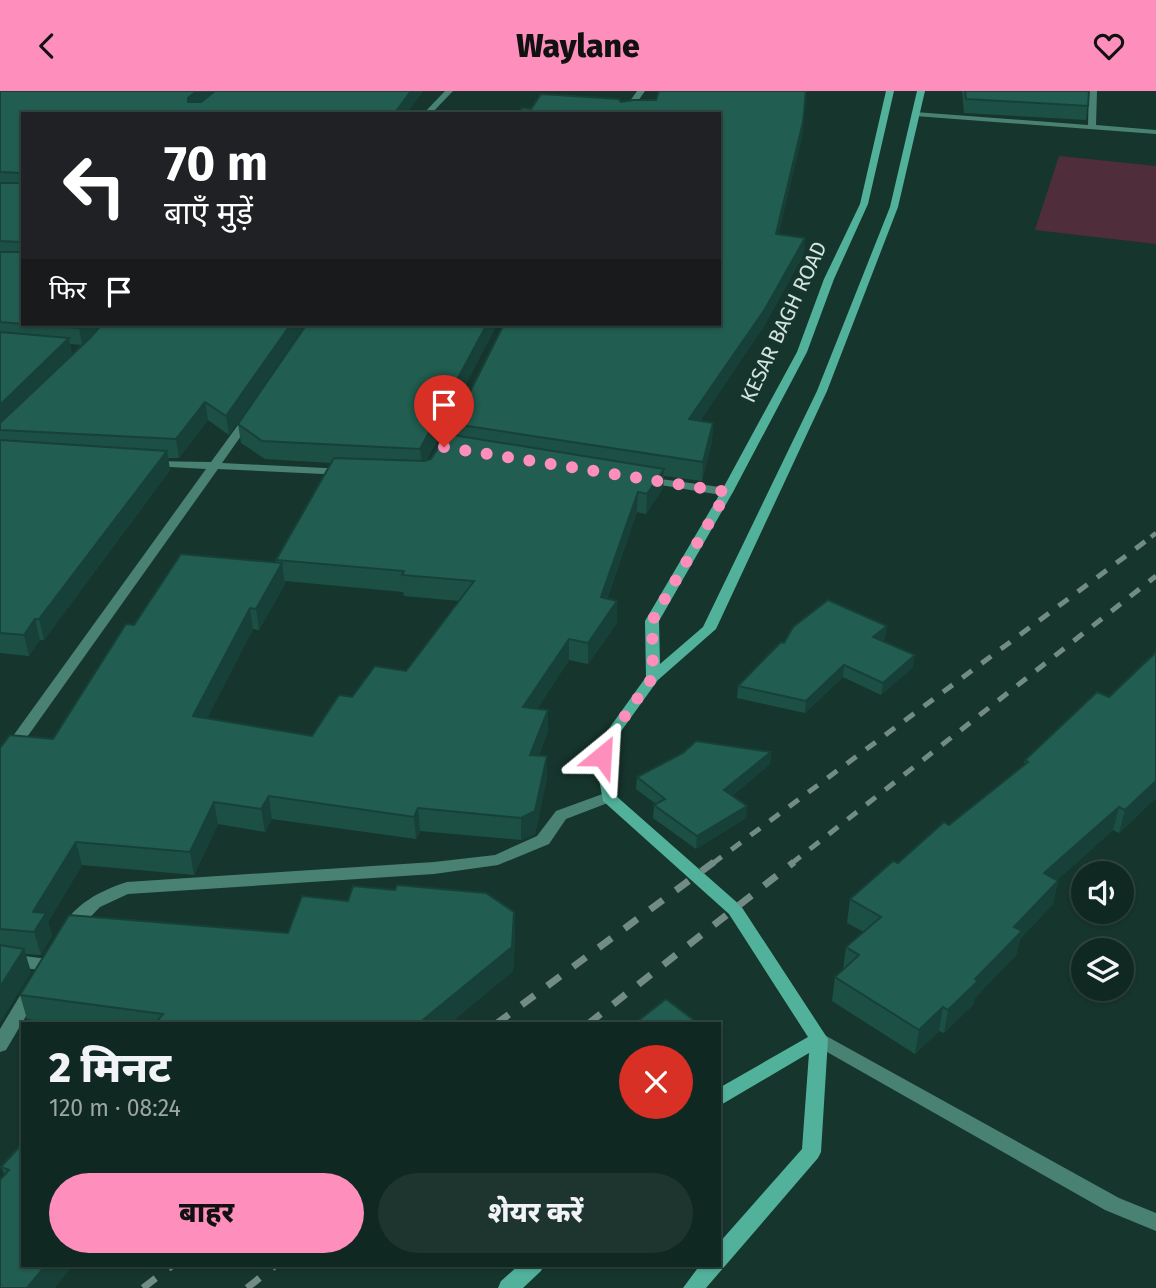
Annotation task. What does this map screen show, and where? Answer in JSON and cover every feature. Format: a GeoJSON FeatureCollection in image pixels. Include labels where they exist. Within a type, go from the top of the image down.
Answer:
{"type":"FeatureCollection","features":[{"type":"Feature","properties":{"kind":"main road","name":"KESAR BAGH ROAD"},"geometry":{"type":"LineString","coordinates":[[653,677],[652,621],[727,492],[802,352],[829,279],[864,204],[890,91]]}},
{"type":"Feature","properties":{"kind":"main road"},"geometry":{"type":"LineString","coordinates":[[721,1256],[811,1152],[819,1039],[735,910],[608,797],[602,756],[607,741],[653,677],[709,629],[822,391],[894,207],[921,91]]}},
{"type":"Feature","properties":{"kind":"main road"},"geometry":{"type":"LineString","coordinates":[[721,1097],[819,1039]]}},
{"type":"Feature","properties":{"kind":"main road"},"geometry":{"type":"LineString","coordinates":[[508,1288],[532,1267]]}},
{"type":"Feature","properties":{"kind":"main road"},"geometry":{"type":"LineString","coordinates":[[693,1288],[711,1267]]}},
{"type":"Feature","properties":{"kind":"street"},"geometry":{"type":"LineString","coordinates":[[430,112],[449,91]]}},
{"type":"Feature","properties":{"kind":"street"},"geometry":{"type":"LineString","coordinates":[[626,112],[641,91]]}},
{"type":"Feature","properties":{"kind":"street"},"geometry":{"type":"LineString","coordinates":[[1093,91],[1093,128]]}},
{"type":"Feature","properties":{"kind":"street"},"geometry":{"type":"LineString","coordinates":[[915,114],[1156,132]]}},
{"type":"Feature","properties":{"kind":"street"},"geometry":{"type":"LineString","coordinates":[[0,765],[6,747],[216,467],[260,401]]}},
{"type":"Feature","properties":{"kind":"street"},"geometry":{"type":"LineString","coordinates":[[135,462],[354,472]]}},
{"type":"Feature","properties":{"kind":"street"},"geometry":{"type":"LineString","coordinates":[[631,478],[727,492]]}},
{"type":"Feature","properties":{"kind":"street"},"geometry":{"type":"LineString","coordinates":[[0,1045],[61,939],[85,908],[103,896],[127,888],[434,868],[498,860],[544,840],[561,815],[608,797]]}},
{"type":"Feature","properties":{"kind":"street"},"geometry":{"type":"LineString","coordinates":[[0,959],[48,965]]}},
{"type":"Feature","properties":{"kind":"street"},"geometry":{"type":"LineString","coordinates":[[819,1039],[1112,1204],[1156,1223]]}},
{"type":"Feature","properties":{"kind":"shaded area"},"geometry":{"type":"Polygon","coordinates":[[[1059,156],[1156,166],[1156,244],[1035,230],[1059,156]]]}},
{"type":"Feature","properties":{"kind":"building"},"geometry":{"type":"Polygon","coordinates":[[[0,91],[197,91],[188,98],[188,102],[201,102],[215,91],[411,91],[395,112],[21,112],[21,178],[20,173],[0,172],[0,91]]]}},
{"type":"Feature","properties":{"kind":"building"},"geometry":{"type":"Polygon","coordinates":[[[659,91],[806,91],[803,122],[776,234],[805,238],[765,309],[689,419],[713,423],[703,462],[454,424],[503,326],[721,326],[721,112],[519,112],[522,108],[531,109],[541,94],[619,99],[621,102],[656,100],[659,91]]]}},
{"type":"Feature","properties":{"kind":"building"},"geometry":{"type":"Polygon","coordinates":[[[965,91],[1089,91],[1088,106],[966,99],[965,91]]]}},
{"type":"Feature","properties":{"kind":"building"},"geometry":{"type":"Polygon","coordinates":[[[0,183],[21,183],[21,252],[20,242],[0,241],[0,183]]]}},
{"type":"Feature","properties":{"kind":"building"},"geometry":{"type":"Polygon","coordinates":[[[0,252],[21,252],[21,324],[0,322],[0,252]]]}},
{"type":"Feature","properties":{"kind":"building"},"geometry":{"type":"Polygon","coordinates":[[[100,326],[290,326],[226,416],[205,402],[176,439],[0,430],[0,423],[100,326]]]}},
{"type":"Feature","properties":{"kind":"building"},"geometry":{"type":"Polygon","coordinates":[[[306,326],[486,326],[420,449],[262,441],[238,424],[306,326]]]}},
{"type":"Feature","properties":{"kind":"building"},"geometry":{"type":"Polygon","coordinates":[[[0,332],[69,338],[0,405],[0,332]]]}},
{"type":"Feature","properties":{"kind":"building"},"geometry":{"type":"Polygon","coordinates":[[[447,434],[664,469],[647,494],[638,492],[601,597],[617,601],[588,643],[569,639],[523,707],[548,710],[530,755],[547,756],[535,811],[521,818],[418,808],[414,817],[269,796],[261,809],[214,802],[190,852],[76,842],[33,912],[46,913],[34,932],[0,929],[0,748],[10,735],[53,739],[126,624],[134,625],[181,554],[282,563],[256,609],[250,608],[193,716],[312,736],[339,695],[352,697],[375,666],[406,671],[474,581],[402,575],[404,571],[276,560],[334,458],[425,461],[431,459],[447,434]]]}},
{"type":"Feature","properties":{"kind":"building"},"geometry":{"type":"Polygon","coordinates":[[[0,440],[167,451],[24,635],[0,633],[0,440]]]}},
{"type":"Feature","properties":{"kind":"building"},"geometry":{"type":"Polygon","coordinates":[[[828,600],[887,626],[873,637],[915,655],[883,683],[844,665],[806,701],[738,686],[781,642],[784,643],[793,627],[828,600]]]}},
{"type":"Feature","properties":{"kind":"building"},"geometry":{"type":"Polygon","coordinates":[[[1156,652],[1156,781],[1125,810],[1119,807],[1044,873],[1058,881],[1014,927],[1022,931],[975,979],[978,981],[948,1010],[943,1007],[919,1030],[835,977],[859,955],[846,947],[881,917],[850,899],[893,861],[898,863],[944,822],[949,825],[1028,762],[1025,760],[1097,692],[1109,697],[1156,652]]]}},
{"type":"Feature","properties":{"kind":"building"},"geometry":{"type":"Polygon","coordinates":[[[696,741],[771,752],[724,790],[747,806],[697,836],[654,805],[665,799],[637,777],[683,753],[696,741]]]}},
{"type":"Feature","properties":{"kind":"building"},"geometry":{"type":"Polygon","coordinates":[[[397,885],[486,893],[514,912],[512,947],[420,1022],[157,1022],[163,1014],[20,995],[69,915],[288,933],[302,896],[348,901],[353,886],[395,890],[397,885]]]}},
{"type":"Feature","properties":{"kind":"building"},"geometry":{"type":"Polygon","coordinates":[[[0,945],[24,949],[0,987],[0,945]]]}},
{"type":"Feature","properties":{"kind":"building"},"geometry":{"type":"Polygon","coordinates":[[[666,999],[696,1022],[637,1022],[666,999]]]}},
{"type":"Feature","properties":{"kind":"building"},"geometry":{"type":"Polygon","coordinates":[[[21,1145],[21,1267],[44,1267],[27,1288],[0,1288],[0,1180],[9,1170],[1,1167],[21,1145]]]}},
{"type":"Feature","properties":{"kind":"railway"},"geometry":{"type":"LineString","coordinates":[[1151,537],[1156,533]]}},
{"type":"Feature","properties":{"kind":"railway"},"geometry":{"type":"LineString","coordinates":[[712,864],[1154,535]]}},
{"type":"Feature","properties":{"kind":"railway"},"geometry":{"type":"LineString","coordinates":[[791,864],[1156,576]]}},
{"type":"Feature","properties":{"kind":"railway"},"geometry":{"type":"LineString","coordinates":[[499,1022],[714,862]]}},
{"type":"Feature","properties":{"kind":"railway"},"geometry":{"type":"LineString","coordinates":[[591,1022],[794,862]]}},
{"type":"Feature","properties":{"kind":"railway"},"geometry":{"type":"LineString","coordinates":[[143,1288],[170,1267]]}},
{"type":"Feature","properties":{"kind":"railway"},"geometry":{"type":"LineString","coordinates":[[247,1288],[273,1267]]}},
{"type":"Feature","properties":{"kind":"route"},"geometry":{"type":"LineString","coordinates":[[444,447],[727,492],[652,621],[653,677],[607,741],[602,756]]}}]}
